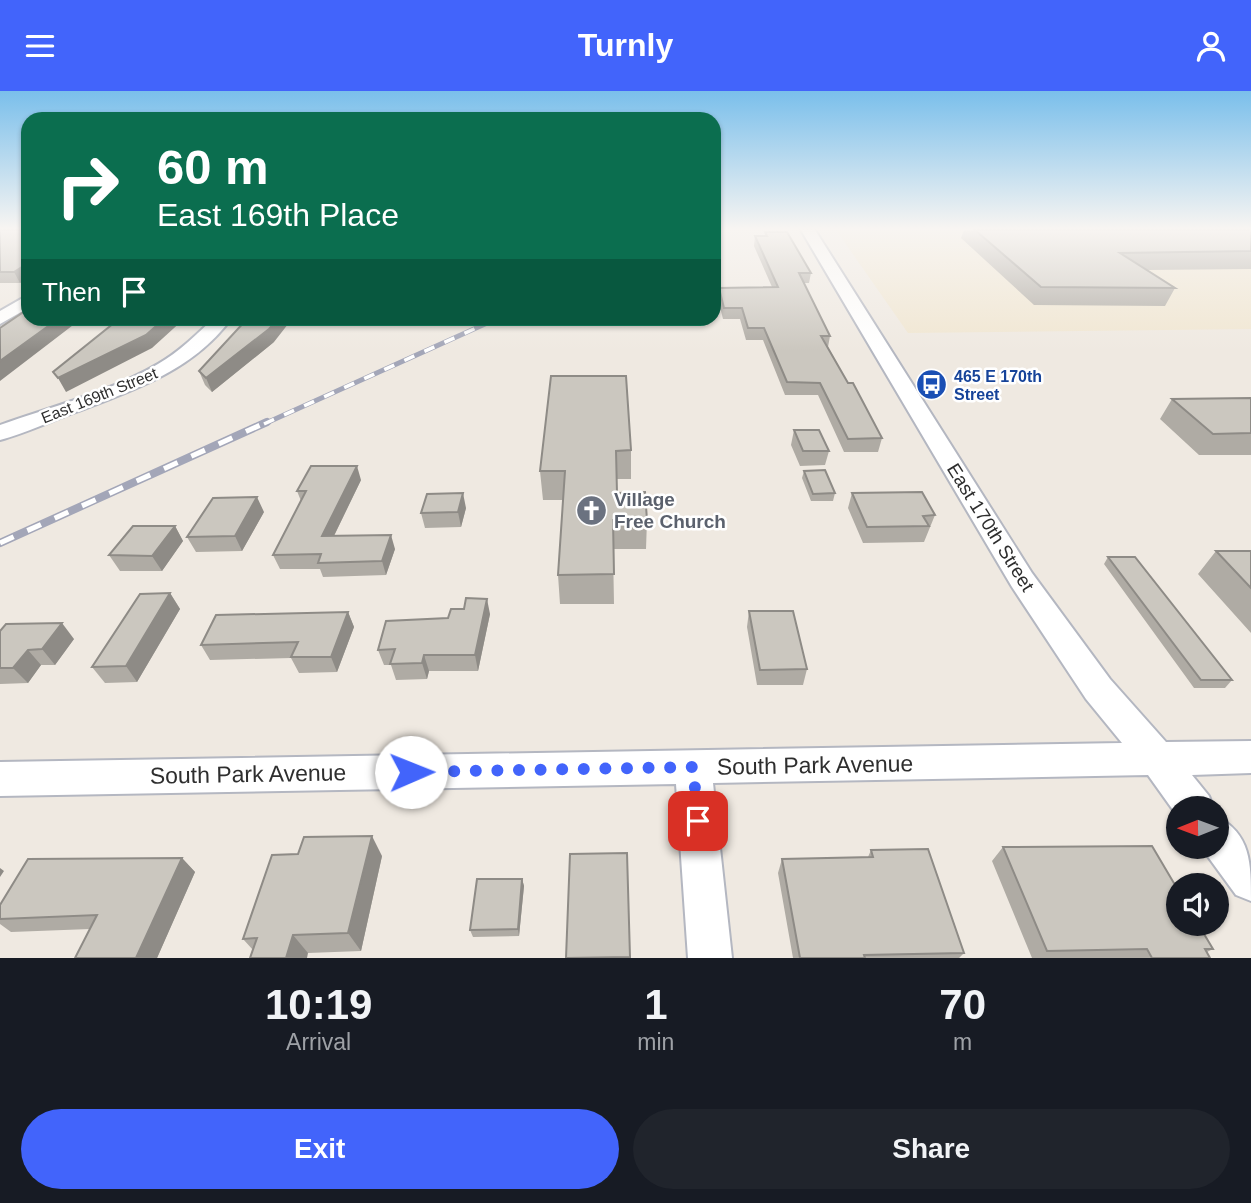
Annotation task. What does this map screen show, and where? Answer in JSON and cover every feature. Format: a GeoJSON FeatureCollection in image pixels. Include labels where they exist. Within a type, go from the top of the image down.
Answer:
{"type":"FeatureCollection","features":[{"type":"Feature","properties":{"kind":"street","name":"East 170th Street"},"geometry":{"type":"LineString","coordinates":[[833,270],[1022,580],[1098,689],[1185,796]]}},
{"type":"Feature","properties":{"kind":"street"},"geometry":{"type":"LineString","coordinates":[[0,296],[21,298]]}},
{"type":"Feature","properties":{"kind":"street"},"geometry":{"type":"LineString","coordinates":[[0,319],[21,303]]}},
{"type":"Feature","properties":{"kind":"street","name":"East 169th Street"},"geometry":{"type":"LineString","coordinates":[[0,433],[140,381],[166,368],[194,348],[215,326]]}},
{"type":"Feature","properties":{"kind":"street","name":"South Park Avenue"},"geometry":{"type":"LineString","coordinates":[[0,779],[1251,757]]}},
{"type":"Feature","properties":{"kind":"street"},"geometry":{"type":"LineString","coordinates":[[693,767],[710,958]]}},
{"type":"Feature","properties":{"kind":"street"},"geometry":{"type":"LineString","coordinates":[[1229,852],[1251,880]]}},
{"type":"Feature","properties":{"kind":"shaded area"},"geometry":{"type":"Polygon","coordinates":[[[864,270],[1251,270],[1251,329],[908,333],[864,270]]]}},
{"type":"Feature","properties":{"kind":"building"},"geometry":{"type":"Polygon","coordinates":[[[771,270],[810,270],[811,273],[799,273],[830,336],[821,336],[848,383],[853,383],[882,438],[848,439],[820,383],[787,382],[764,328],[748,328],[742,308],[724,308],[721,288],[778,287],[771,270]]]}},
{"type":"Feature","properties":{"kind":"building"},"geometry":{"type":"Polygon","coordinates":[[[1022,270],[1147,270],[1175,288],[1041,287],[1022,270]]]}},
{"type":"Feature","properties":{"kind":"building"},"geometry":{"type":"Polygon","coordinates":[[[21,314],[21,326],[48,326],[0,361],[0,328],[21,314]]]}},
{"type":"Feature","properties":{"kind":"building"},"geometry":{"type":"Polygon","coordinates":[[[110,326],[156,326],[146,335],[58,378],[53,372],[110,326]]]}},
{"type":"Feature","properties":{"kind":"building"},"geometry":{"type":"Polygon","coordinates":[[[241,326],[272,326],[206,378],[199,371],[241,326]]]}},
{"type":"Feature","properties":{"kind":"building","name":"Village Free Church"},"geometry":{"type":"Polygon","coordinates":[[[551,376],[626,376],[631,450],[616,451],[617,493],[645,492],[647,520],[613,520],[614,574],[558,575],[565,471],[540,471],[551,376]]]}},
{"type":"Feature","properties":{"kind":"building"},"geometry":{"type":"Polygon","coordinates":[[[1251,398],[1251,433],[1213,434],[1172,399],[1251,398]]]}},
{"type":"Feature","properties":{"kind":"building"},"geometry":{"type":"Polygon","coordinates":[[[794,430],[819,430],[829,451],[803,451],[794,430]]]}},
{"type":"Feature","properties":{"kind":"building"},"geometry":{"type":"Polygon","coordinates":[[[311,466],[357,466],[322,536],[391,535],[382,561],[318,563],[321,554],[273,555],[306,491],[297,491],[311,466]]]}},
{"type":"Feature","properties":{"kind":"building"},"geometry":{"type":"Polygon","coordinates":[[[825,470],[835,493],[813,494],[804,471],[825,470]]]}},
{"type":"Feature","properties":{"kind":"building"},"geometry":{"type":"Polygon","coordinates":[[[922,492],[935,515],[923,516],[929,526],[867,527],[852,493],[922,492]]]}},
{"type":"Feature","properties":{"kind":"building"},"geometry":{"type":"Polygon","coordinates":[[[463,493],[458,512],[421,513],[427,494],[463,493]]]}},
{"type":"Feature","properties":{"kind":"building"},"geometry":{"type":"Polygon","coordinates":[[[257,497],[235,536],[187,537],[213,498],[257,497]]]}},
{"type":"Feature","properties":{"kind":"building"},"geometry":{"type":"Polygon","coordinates":[[[133,526],[175,526],[152,556],[109,555],[133,526]]]}},
{"type":"Feature","properties":{"kind":"building"},"geometry":{"type":"Polygon","coordinates":[[[1216,551],[1251,551],[1251,588],[1216,551]]]}},
{"type":"Feature","properties":{"kind":"building"},"geometry":{"type":"Polygon","coordinates":[[[1108,557],[1135,557],[1232,680],[1201,680],[1108,557]]]}},
{"type":"Feature","properties":{"kind":"building"},"geometry":{"type":"Polygon","coordinates":[[[170,593],[126,666],[92,667],[140,594],[170,593]]]}},
{"type":"Feature","properties":{"kind":"building"},"geometry":{"type":"Polygon","coordinates":[[[466,598],[487,599],[475,655],[424,655],[422,663],[390,664],[395,649],[378,650],[386,621],[448,618],[451,609],[464,609],[466,598]]]}},
{"type":"Feature","properties":{"kind":"building"},"geometry":{"type":"Polygon","coordinates":[[[749,611],[793,611],[807,669],[760,670],[749,611]]]}},
{"type":"Feature","properties":{"kind":"building"},"geometry":{"type":"Polygon","coordinates":[[[348,612],[331,657],[291,657],[298,642],[201,645],[216,615],[348,612]]]}},
{"type":"Feature","properties":{"kind":"building"},"geometry":{"type":"Polygon","coordinates":[[[62,623],[42,649],[28,650],[13,668],[0,668],[0,631],[6,624],[62,623]]]}},
{"type":"Feature","properties":{"kind":"building"},"geometry":{"type":"Polygon","coordinates":[[[372,836],[348,933],[293,935],[286,958],[250,958],[257,938],[243,939],[272,855],[298,854],[304,837],[372,836]]]}},
{"type":"Feature","properties":{"kind":"building"},"geometry":{"type":"Polygon","coordinates":[[[1152,846],[1168,873],[1166,936],[1205,936],[1213,949],[1205,949],[1210,958],[1152,958],[1147,949],[1047,951],[1003,847],[1152,846]]]}},
{"type":"Feature","properties":{"kind":"building"},"geometry":{"type":"Polygon","coordinates":[[[928,849],[964,953],[800,958],[782,859],[873,857],[871,850],[928,849]]]}},
{"type":"Feature","properties":{"kind":"building"},"geometry":{"type":"Polygon","coordinates":[[[627,853],[630,957],[566,958],[570,854],[627,853]]]}},
{"type":"Feature","properties":{"kind":"building"},"geometry":{"type":"Polygon","coordinates":[[[182,858],[136,958],[75,958],[97,915],[0,919],[0,905],[28,859],[182,858]]]}},
{"type":"Feature","properties":{"kind":"building"},"geometry":{"type":"Polygon","coordinates":[[[477,879],[522,879],[518,929],[470,930],[477,879]]]}},
{"type":"Feature","properties":{"kind":"railway"},"geometry":{"type":"LineString","coordinates":[[264,424],[481,326]]}},
{"type":"Feature","properties":{"kind":"railway"},"geometry":{"type":"LineString","coordinates":[[0,543],[267,422]]}},
{"type":"Feature","properties":{"kind":"place","name":"465 E 170th Street"},"geometry":{"type":"Point","coordinates":[931,385]}},
{"type":"Feature","properties":{"kind":"place","name":"Village Free Church"},"geometry":{"type":"Point","coordinates":[591,510]}},
{"type":"Feature","properties":{"kind":"route"},"geometry":{"type":"LineString","coordinates":[[411,772],[693,767],[698,821]]}}]}
